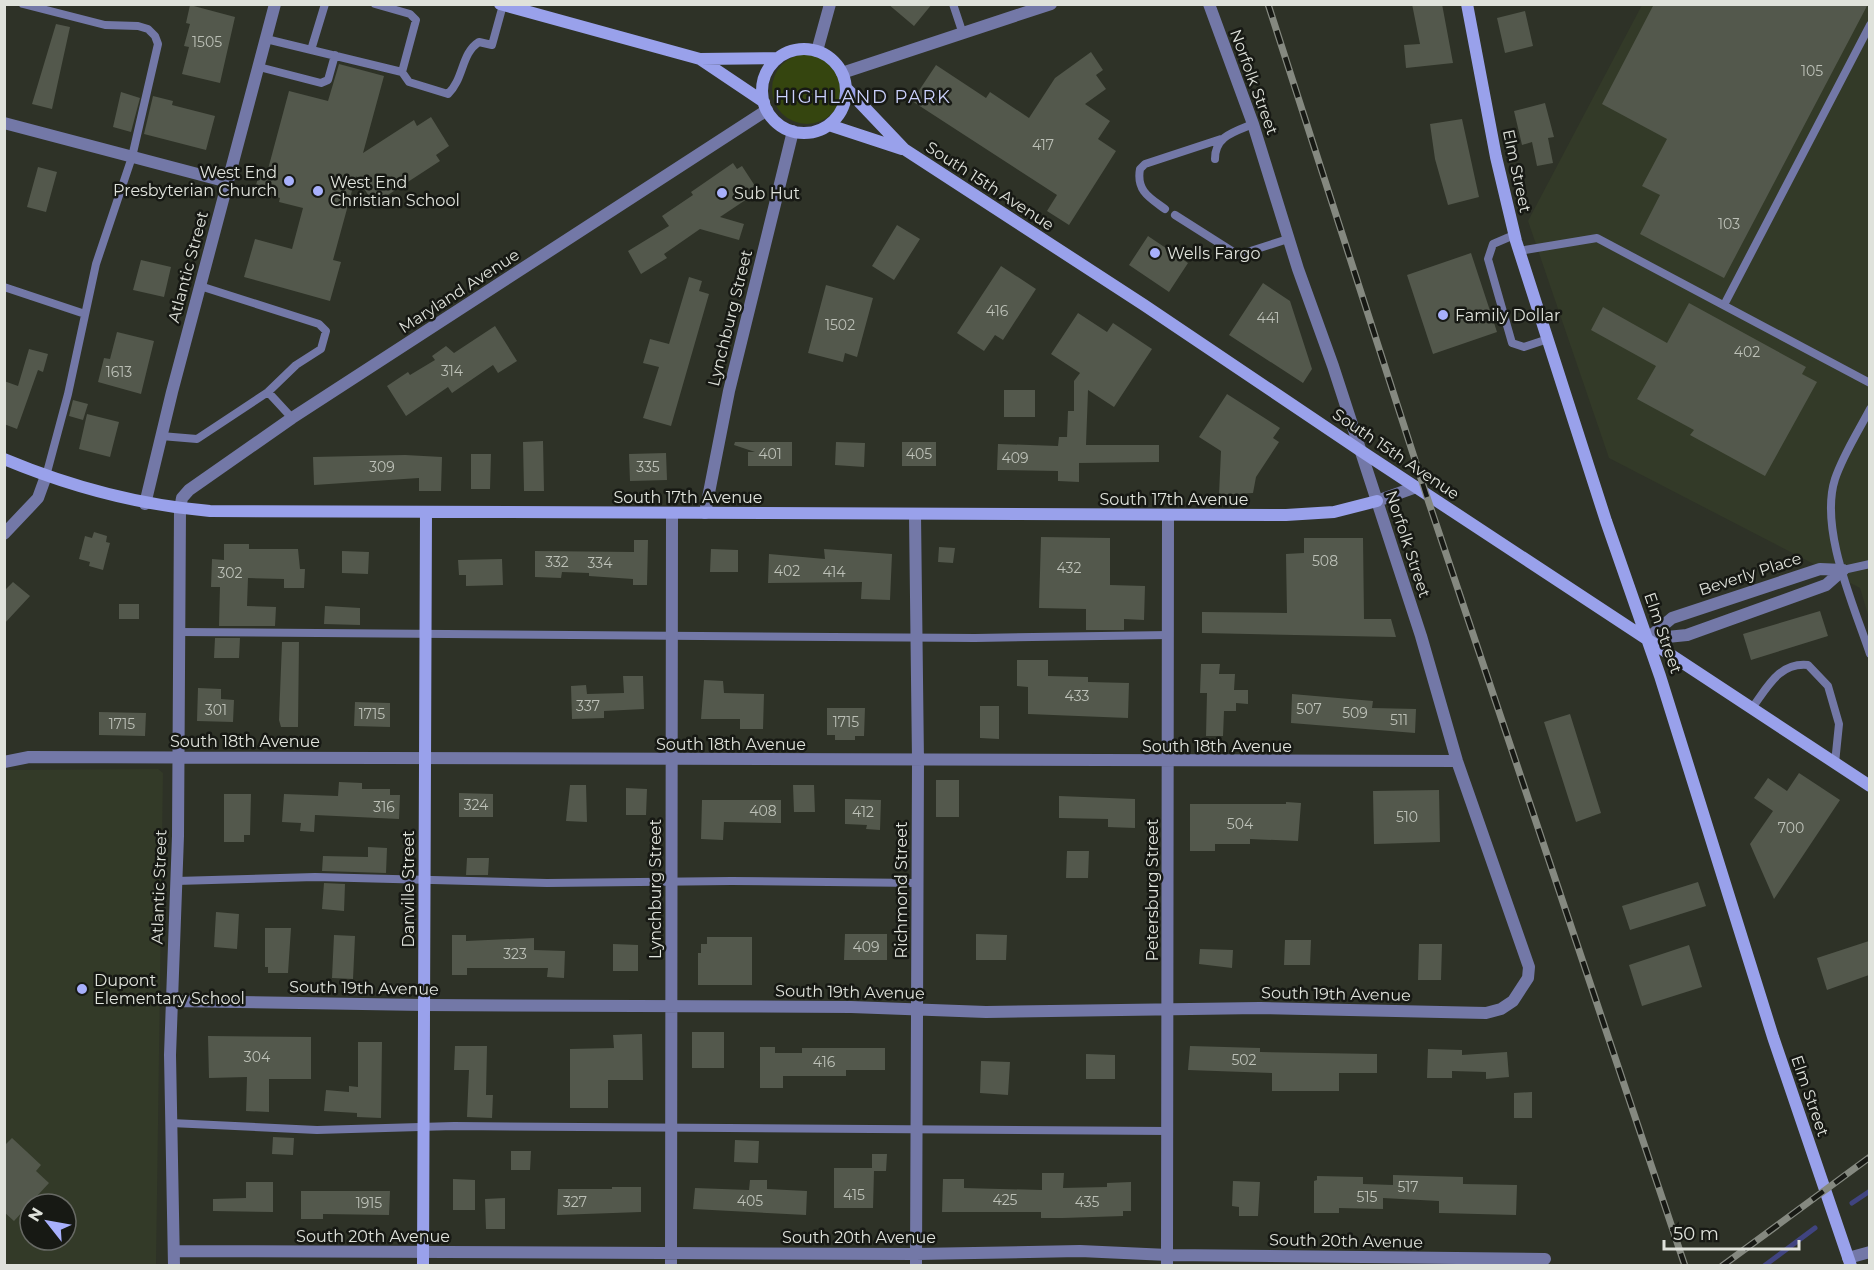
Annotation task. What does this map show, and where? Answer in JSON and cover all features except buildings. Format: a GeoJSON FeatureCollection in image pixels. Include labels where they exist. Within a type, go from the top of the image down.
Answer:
{"type":"FeatureCollection","features":[{"type":"Feature","properties":{"kind":"street","name":"Atlantic Street"},"geometry":{"type":"LineString","coordinates":[[145,504],[275,4]]}},
{"type":"Feature","properties":{"kind":"street"},"geometry":{"type":"LineString","coordinates":[[817,51],[831,4]]}},
{"type":"Feature","properties":{"kind":"street","name":"Norfolk Street"},"geometry":{"type":"LineString","coordinates":[[1209,4],[1252,124],[1288,239],[1377,501],[1421,636],[1457,761],[1529,967],[1528,978],[1521,992]]}},
{"type":"Feature","properties":{"kind":"street","name":"Elm Street"},"geometry":{"type":"LineString","coordinates":[[1467,4],[1514,235],[1712,837],[1773,1037],[1850,1262]]}},
{"type":"Feature","properties":{"kind":"street"},"geometry":{"type":"LineString","coordinates":[[501,5],[700,59],[777,58]]}},
{"type":"Feature","properties":{"kind":"street"},"geometry":{"type":"LineString","coordinates":[[842,73],[963,34],[1024,9],[1051,5]]}},
{"type":"Feature","properties":{"kind":"street"},"geometry":{"type":"LineString","coordinates":[[700,59],[765,106],[773,120],[793,131],[811,132],[829,125],[839,115],[846,88],[842,73],[828,56],[817,51],[803,48],[789,51],[777,58],[764,78],[765,106]]}},
{"type":"Feature","properties":{"kind":"street","name":"South 15th Avenue"},"geometry":{"type":"LineString","coordinates":[[846,88],[904,149],[1144,305],[1360,451],[1869,786]]}},
{"type":"Feature","properties":{"kind":"street","name":"Maryland Avenue"},"geometry":{"type":"LineString","coordinates":[[180,509],[182,498],[189,490],[292,418],[765,106]]}},
{"type":"Feature","properties":{"kind":"street"},"geometry":{"type":"LineString","coordinates":[[4,123],[228,182]]}},
{"type":"Feature","properties":{"kind":"street","name":"South 15th Avenue"},"geometry":{"type":"LineString","coordinates":[[829,125],[904,149]]}},
{"type":"Feature","properties":{"kind":"street","name":"Lynchburg Street"},"geometry":{"type":"LineString","coordinates":[[705,513],[729,391],[793,131]]}},
{"type":"Feature","properties":{"kind":"street","name":"South 17th Avenue"},"geometry":{"type":"LineString","coordinates":[[4,459],[46,476],[145,504],[180,509],[672,514],[1168,515],[1334,512],[1377,501]]}},
{"type":"Feature","properties":{"kind":"street"},"geometry":{"type":"LineString","coordinates":[[4,534],[38,498],[46,476]]}},
{"type":"Feature","properties":{"kind":"street"},"geometry":{"type":"LineString","coordinates":[[1377,501],[1416,487]]}},
{"type":"Feature","properties":{"kind":"street","name":"Atlantic Street"},"geometry":{"type":"LineString","coordinates":[[174,1266],[171,1001],[179,758],[180,509]]}},
{"type":"Feature","properties":{"kind":"street","name":"Danville Street"},"geometry":{"type":"LineString","coordinates":[[423,1266],[426,512]]}},
{"type":"Feature","properties":{"kind":"street","name":"Lynchburg Street"},"geometry":{"type":"LineString","coordinates":[[671,1259],[672,514]]}},
{"type":"Feature","properties":{"kind":"street","name":"Richmond Street"},"geometry":{"type":"LineString","coordinates":[[915,515],[918,637],[916,1260]]}},
{"type":"Feature","properties":{"kind":"street","name":"Petersburg Street"},"geometry":{"type":"LineString","coordinates":[[1167,1260],[1168,515]]}},
{"type":"Feature","properties":{"kind":"street","name":"Beverly Place"},"geometry":{"type":"LineString","coordinates":[[1647,639],[1672,618],[1820,568],[1843,570]]}},
{"type":"Feature","properties":{"kind":"street"},"geometry":{"type":"LineString","coordinates":[[1647,639],[1687,635],[1826,585],[1843,570]]}},
{"type":"Feature","properties":{"kind":"street","name":"South 18th Avenue"},"geometry":{"type":"LineString","coordinates":[[4,762],[29,757],[672,761],[1457,761]]}},
{"type":"Feature","properties":{"kind":"street","name":"South 19th Avenue"},"geometry":{"type":"LineString","coordinates":[[171,1001],[918,1010],[1260,1008],[1486,1013],[1501,1009],[1521,992]]}},
{"type":"Feature","properties":{"kind":"street","name":"South 20th Avenue"},"geometry":{"type":"LineString","coordinates":[[174,1251],[423,1252],[671,1259],[916,1260],[1080,1251],[1167,1260],[1545,1259]]}},
{"type":"Feature","properties":{"kind":"street"},"geometry":{"type":"LineString","coordinates":[[1850,1262],[1869,1252]]}},
{"type":"Feature","properties":{"kind":"lane"},"geometry":{"type":"LineString","coordinates":[[23,4],[105,25],[138,26],[148,29],[155,36],[158,44],[132,157],[96,264],[68,394],[46,476]]}},
{"type":"Feature","properties":{"kind":"lane"},"geometry":{"type":"LineString","coordinates":[[311,50],[325,4]]}},
{"type":"Feature","properties":{"kind":"lane"},"geometry":{"type":"LineString","coordinates":[[375,4],[410,14],[416,20],[402,72]]}},
{"type":"Feature","properties":{"kind":"lane"},"geometry":{"type":"LineString","coordinates":[[954,4],[963,34]]}},
{"type":"Feature","properties":{"kind":"lane"},"geometry":{"type":"LineString","coordinates":[[266,39],[402,72],[409,82],[448,94],[457,86],[470,47],[479,42],[492,45],[501,5]]}},
{"type":"Feature","properties":{"kind":"lane"},"geometry":{"type":"LineString","coordinates":[[1724,305],[1869,25]]}},
{"type":"Feature","properties":{"kind":"lane"},"geometry":{"type":"LineString","coordinates":[[259,67],[321,83],[328,80],[335,56]]}},
{"type":"Feature","properties":{"kind":"lane"},"geometry":{"type":"LineString","coordinates":[[1165,209],[1144,194],[1140,187],[1140,169],[1145,164],[1221,139],[1252,124]]}},
{"type":"Feature","properties":{"kind":"lane"},"geometry":{"type":"LineString","coordinates":[[1215,159],[1215,148],[1221,139]]}},
{"type":"Feature","properties":{"kind":"lane"},"geometry":{"type":"LineString","coordinates":[[1175,215],[1238,255],[1288,239]]}},
{"type":"Feature","properties":{"kind":"lane"},"geometry":{"type":"LineString","coordinates":[[1514,235],[1492,244],[1488,259],[1512,343],[1524,347],[1548,339]]}},
{"type":"Feature","properties":{"kind":"lane"},"geometry":{"type":"LineString","coordinates":[[1519,251],[1597,238],[1869,383]]}},
{"type":"Feature","properties":{"kind":"lane"},"geometry":{"type":"LineString","coordinates":[[161,436],[197,439],[268,392],[296,365],[321,349],[326,331],[319,324],[200,286]]}},
{"type":"Feature","properties":{"kind":"lane"},"geometry":{"type":"LineString","coordinates":[[4,287],[85,314]]}},
{"type":"Feature","properties":{"kind":"lane"},"geometry":{"type":"LineString","coordinates":[[268,392],[292,418]]}},
{"type":"Feature","properties":{"kind":"lane"},"geometry":{"type":"LineString","coordinates":[[1869,409],[1835,479],[1833,489],[1834,536],[1869,654]]}},
{"type":"Feature","properties":{"kind":"lane"},"geometry":{"type":"LineString","coordinates":[[1843,570],[1869,564]]}},
{"type":"Feature","properties":{"kind":"lane"},"geometry":{"type":"LineString","coordinates":[[180,632],[918,637],[1169,636]]}},
{"type":"Feature","properties":{"kind":"lane"},"geometry":{"type":"LineString","coordinates":[[1752,708],[1778,673],[1790,666],[1808,665],[1828,686],[1839,724],[1835,763]]}},
{"type":"Feature","properties":{"kind":"lane"},"geometry":{"type":"LineString","coordinates":[[176,881],[315,877],[424,881],[917,883]]}},
{"type":"Feature","properties":{"kind":"lane"},"geometry":{"type":"LineString","coordinates":[[171,1123],[317,1130],[423,1128],[1168,1131]]}},
{"type":"Feature","properties":{"kind":"shaded area"},"geometry":{"type":"Polygon","coordinates":[[[1642,5],[1869,5],[1869,618],[1860,588],[1609,458],[1528,221],[1642,5]]]}},
{"type":"Feature","properties":{"kind":"shaded area","name":"Dupont Elementary School"},"geometry":{"type":"Polygon","coordinates":[[[158,769],[163,773],[156,1265],[5,1266],[5,770],[158,769]]]}},
{"type":"Feature","properties":{"kind":"green space"},"geometry":{"type":"Polygon","coordinates":[[[807,54],[820,57],[832,64],[839,76],[842,89],[839,102],[832,114],[820,121],[807,124],[794,121],[782,114],[775,102],[772,89],[775,76],[782,64],[794,57],[807,54]]]}},
{"type":"Feature","properties":{"kind":"waterway"},"geometry":{"type":"LineString","coordinates":[[1852,1203],[1870,1191]]}},
{"type":"Feature","properties":{"kind":"waterway"},"geometry":{"type":"LineString","coordinates":[[1764,1266],[1815,1228]]}},
{"type":"Feature","properties":{"kind":"railway"},"geometry":{"type":"LineString","coordinates":[[1268,4],[1426,494],[1685,1266]]}},
{"type":"Feature","properties":{"kind":"railway"},"geometry":{"type":"LineString","coordinates":[[1722,1266],[1870,1157]]}},
{"type":"Feature","properties":{"kind":"place","name":"West End Presbyterian Church"},"geometry":{"type":"Point","coordinates":[289,181]}},
{"type":"Feature","properties":{"kind":"place","name":"West End Christian School"},"geometry":{"type":"Point","coordinates":[318,191]}},
{"type":"Feature","properties":{"kind":"place","name":"Sub Hut"},"geometry":{"type":"Point","coordinates":[722,193]}},
{"type":"Feature","properties":{"kind":"place","name":"Wells Fargo"},"geometry":{"type":"Point","coordinates":[1155,253]}},
{"type":"Feature","properties":{"kind":"place","name":"Family Dollar"},"geometry":{"type":"Point","coordinates":[1443,315]}},
{"type":"Feature","properties":{"kind":"place","name":"Dupont Elementary School"},"geometry":{"type":"Point","coordinates":[82,989]}},
{"type":"Feature","properties":{"kind":"district","name":"HIGHLAND PARK"},"geometry":{"type":"Point","coordinates":[863,97]}}]}
